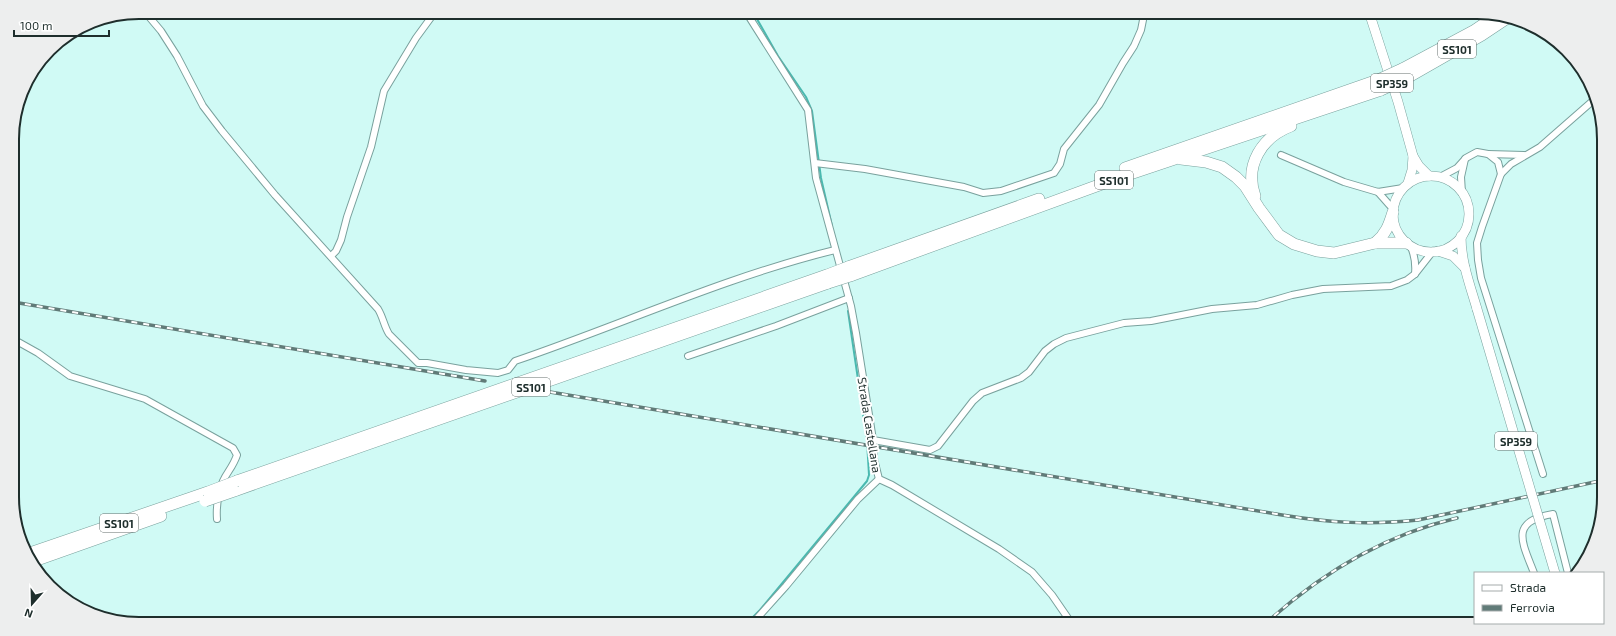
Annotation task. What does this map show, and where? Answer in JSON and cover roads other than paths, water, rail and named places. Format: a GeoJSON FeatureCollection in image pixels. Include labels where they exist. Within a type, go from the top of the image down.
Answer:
{"type":"FeatureCollection","features":[{"type":"Feature","properties":{"kind":"highway"},"geometry":{"type":"LineString","coordinates":[[1477,28],[1485,19]]}},
{"type":"Feature","properties":{"kind":"highway","name":"SS101"},"geometry":{"type":"LineString","coordinates":[[1404,74],[1490,20]]}},
{"type":"Feature","properties":{"kind":"highway","name":"SS101"},"geometry":{"type":"LineString","coordinates":[[32,552],[207,496],[828,279],[1328,107],[1404,74],[1482,35],[1502,22]]}},
{"type":"Feature","properties":{"kind":"highway","name":"SS101"},"geometry":{"type":"LineString","coordinates":[[849,272],[1195,142],[1379,85]]}},
{"type":"Feature","properties":{"kind":"highway"},"geometry":{"type":"LineString","coordinates":[[1259,208],[1252,187],[1252,170],[1256,156],[1262,146],[1280,130],[1308,120],[1328,107]]}},
{"type":"Feature","properties":{"kind":"highway"},"geometry":{"type":"LineString","coordinates":[[1175,159],[1206,162],[1222,167],[1236,177],[1245,186],[1279,235],[1294,244],[1317,251],[1334,253],[1375,243],[1408,244]]}},
{"type":"Feature","properties":{"kind":"highway"},"geometry":{"type":"LineString","coordinates":[[1375,243],[1387,230],[1393,211]]}},
{"type":"Feature","properties":{"kind":"highway","name":"SS101"},"geometry":{"type":"LineString","coordinates":[[37,560],[207,496]]}},
{"type":"Feature","properties":{"kind":"main road","name":"SP359"},"geometry":{"type":"LineString","coordinates":[[1371,19],[1398,102],[1413,156],[1419,166],[1429,176]]}},
{"type":"Feature","properties":{"kind":"main road","name":"SP359"},"geometry":{"type":"LineString","coordinates":[[1406,186],[1412,170],[1413,156]]}},
{"type":"Feature","properties":{"kind":"main road"},"geometry":{"type":"LineString","coordinates":[[1429,176],[1440,177],[1456,186],[1462,192],[1466,201],[1468,219],[1462,236],[1455,243],[1447,248],[1436,251],[1423,251],[1408,244],[1398,232],[1395,226],[1393,211],[1396,198],[1406,186],[1418,178],[1429,176]]}},
{"type":"Feature","properties":{"kind":"main road","name":"SP359"},"geometry":{"type":"LineString","coordinates":[[1462,236],[1461,250],[1465,268],[1555,572]]}},
{"type":"Feature","properties":{"kind":"main road"},"geometry":{"type":"LineString","coordinates":[[1436,251],[1453,256],[1465,268]]}},
{"type":"Feature","properties":{"kind":"street"},"geometry":{"type":"LineString","coordinates":[[151,19],[161,31],[177,56],[203,106],[266,184],[378,309],[383,316],[386,329],[389,334],[418,363],[498,373],[508,370],[515,361],[688,297],[750,275],[835,250]]}},
{"type":"Feature","properties":{"kind":"street"},"geometry":{"type":"LineString","coordinates":[[331,256],[336,251],[341,240],[347,216],[371,147],[384,91],[416,38],[430,19]]}},
{"type":"Feature","properties":{"kind":"street","name":"Strada Castellana"},"geometry":{"type":"LineString","coordinates":[[750,19],[808,110],[816,178],[856,333],[873,440],[874,459],[879,479],[892,485],[971,532],[1032,572],[1052,595],[1067,617]]}},
{"type":"Feature","properties":{"kind":"street"},"geometry":{"type":"LineString","coordinates":[[815,163],[823,163],[964,186],[983,193],[1001,192],[1054,173],[1060,164],[1064,149],[1099,105],[1134,46],[1141,30],[1143,19]]}},
{"type":"Feature","properties":{"kind":"street"},"geometry":{"type":"LineString","coordinates":[[1543,474],[1481,278],[1478,260],[1478,243],[1482,227],[1501,174],[1511,164],[1524,155],[1540,147],[1591,102]]}},
{"type":"Feature","properties":{"kind":"street"},"geometry":{"type":"LineString","coordinates":[[1440,177],[1457,168],[1466,158],[1477,152],[1488,154],[1524,155]]}},
{"type":"Feature","properties":{"kind":"street"},"geometry":{"type":"LineString","coordinates":[[1488,154],[1498,162],[1501,174]]}},
{"type":"Feature","properties":{"kind":"street"},"geometry":{"type":"LineString","coordinates":[[1281,155],[1344,182],[1378,192],[1406,186]]}},
{"type":"Feature","properties":{"kind":"street"},"geometry":{"type":"LineString","coordinates":[[1462,192],[1461,177],[1466,158]]}},
{"type":"Feature","properties":{"kind":"street"},"geometry":{"type":"LineString","coordinates":[[1378,192],[1393,211]]}},
{"type":"Feature","properties":{"kind":"street"},"geometry":{"type":"LineString","coordinates":[[1408,244],[1415,254],[1415,274]]}},
{"type":"Feature","properties":{"kind":"street"},"geometry":{"type":"LineString","coordinates":[[873,440],[930,450],[938,446],[973,401],[982,393],[1021,378],[1029,372],[1045,351],[1054,344],[1071,336],[1124,323],[1151,321],[1212,309],[1257,305],[1292,295],[1323,289],[1391,286],[1407,280],[1415,274],[1436,251]]}},
{"type":"Feature","properties":{"kind":"street"},"geometry":{"type":"LineString","coordinates":[[688,356],[776,326],[848,298]]}},
{"type":"Feature","properties":{"kind":"street"},"geometry":{"type":"LineString","coordinates":[[19,342],[38,353],[70,376],[145,399],[233,448],[237,455],[233,466],[223,480],[216,504],[217,519]]}},
{"type":"Feature","properties":{"kind":"street"},"geometry":{"type":"LineString","coordinates":[[758,617],[858,499],[879,479]]}},
{"type":"Feature","properties":{"kind":"street"},"geometry":{"type":"LineString","coordinates":[[1534,572],[1523,545],[1522,539],[1524,528],[1526,524],[1534,518],[1553,514],[1568,572]]}},
{"type":"Feature","properties":{"kind":"waterway"},"geometry":{"type":"LineString","coordinates":[[757,19],[778,56],[806,97],[812,111],[821,178],[832,226]]}},
{"type":"Feature","properties":{"kind":"waterway"},"geometry":{"type":"LineString","coordinates":[[753,617],[867,481],[869,475],[867,441],[848,311]]}},
{"type":"Feature","properties":{"kind":"railway"},"geometry":{"type":"LineString","coordinates":[[19,303],[485,381]]}},
{"type":"Feature","properties":{"kind":"railway"},"geometry":{"type":"LineString","coordinates":[[550,392],[1317,520],[1366,523],[1418,520],[1597,482]]}},
{"type":"Feature","properties":{"kind":"railway"},"geometry":{"type":"LineString","coordinates":[[1273,617],[1308,589],[1354,559],[1404,535],[1430,525],[1457,518]]}}]}
